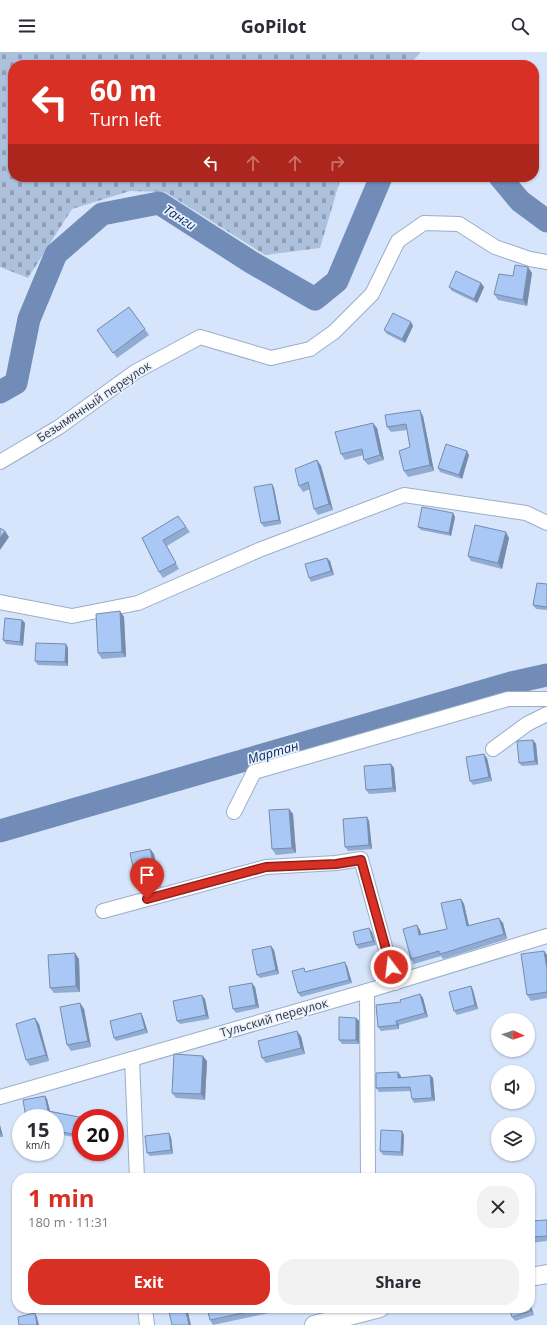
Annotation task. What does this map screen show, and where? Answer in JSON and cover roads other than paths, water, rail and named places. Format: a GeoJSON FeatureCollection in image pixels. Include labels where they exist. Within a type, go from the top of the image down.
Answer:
{"type":"FeatureCollection","features":[{"type":"Feature","properties":{"kind":"main road"},"geometry":{"type":"LineString","coordinates":[[535,1276],[547,1274]]}},
{"type":"Feature","properties":{"kind":"main road"},"geometry":{"type":"LineString","coordinates":[[314,1325],[356,1313]]}},
{"type":"Feature","properties":{"kind":"street","name":"Безымянный переулок"},"geometry":{"type":"LineString","coordinates":[[0,462],[60,427],[135,372],[200,338],[271,358],[310,349],[334,332],[372,294],[398,241],[424,223],[459,224],[495,247],[530,259],[547,262]]}},
{"type":"Feature","properties":{"kind":"street"},"geometry":{"type":"LineString","coordinates":[[0,602],[72,616],[138,603],[258,550],[404,495],[526,513],[547,523]]}},
{"type":"Feature","properties":{"kind":"street"},"geometry":{"type":"LineString","coordinates":[[234,812],[254,772],[508,699],[547,698]]}},
{"type":"Feature","properties":{"kind":"street"},"geometry":{"type":"LineString","coordinates":[[493,749],[527,724],[547,714]]}},
{"type":"Feature","properties":{"kind":"street"},"geometry":{"type":"LineString","coordinates":[[103,910],[266,867],[336,864],[361,860],[395,983]]}},
{"type":"Feature","properties":{"kind":"street","name":"Тульский переулок"},"geometry":{"type":"LineString","coordinates":[[0,1097],[367,992],[547,936]]}},
{"type":"Feature","properties":{"kind":"street"},"geometry":{"type":"LineString","coordinates":[[367,992],[368,1173]]}},
{"type":"Feature","properties":{"kind":"street"},"geometry":{"type":"LineString","coordinates":[[132,1059],[137,1173]]}},
{"type":"Feature","properties":{"kind":"street"},"geometry":{"type":"LineString","coordinates":[[146,1313],[147,1325]]}},
{"type":"Feature","properties":{"kind":"waterway","name":"Танги"},"geometry":{"type":"LineString","coordinates":[[0,392],[16,383],[29,319],[56,254],[102,214],[159,203],[251,262],[315,299],[337,281],[379,182]]}},
{"type":"Feature","properties":{"kind":"waterway","name":"Танги"},"geometry":{"type":"LineString","coordinates":[[504,182],[520,201],[547,221]]}},
{"type":"Feature","properties":{"kind":"waterway","name":"Мартан"},"geometry":{"type":"LineString","coordinates":[[0,831],[511,683],[547,675]]}}]}
